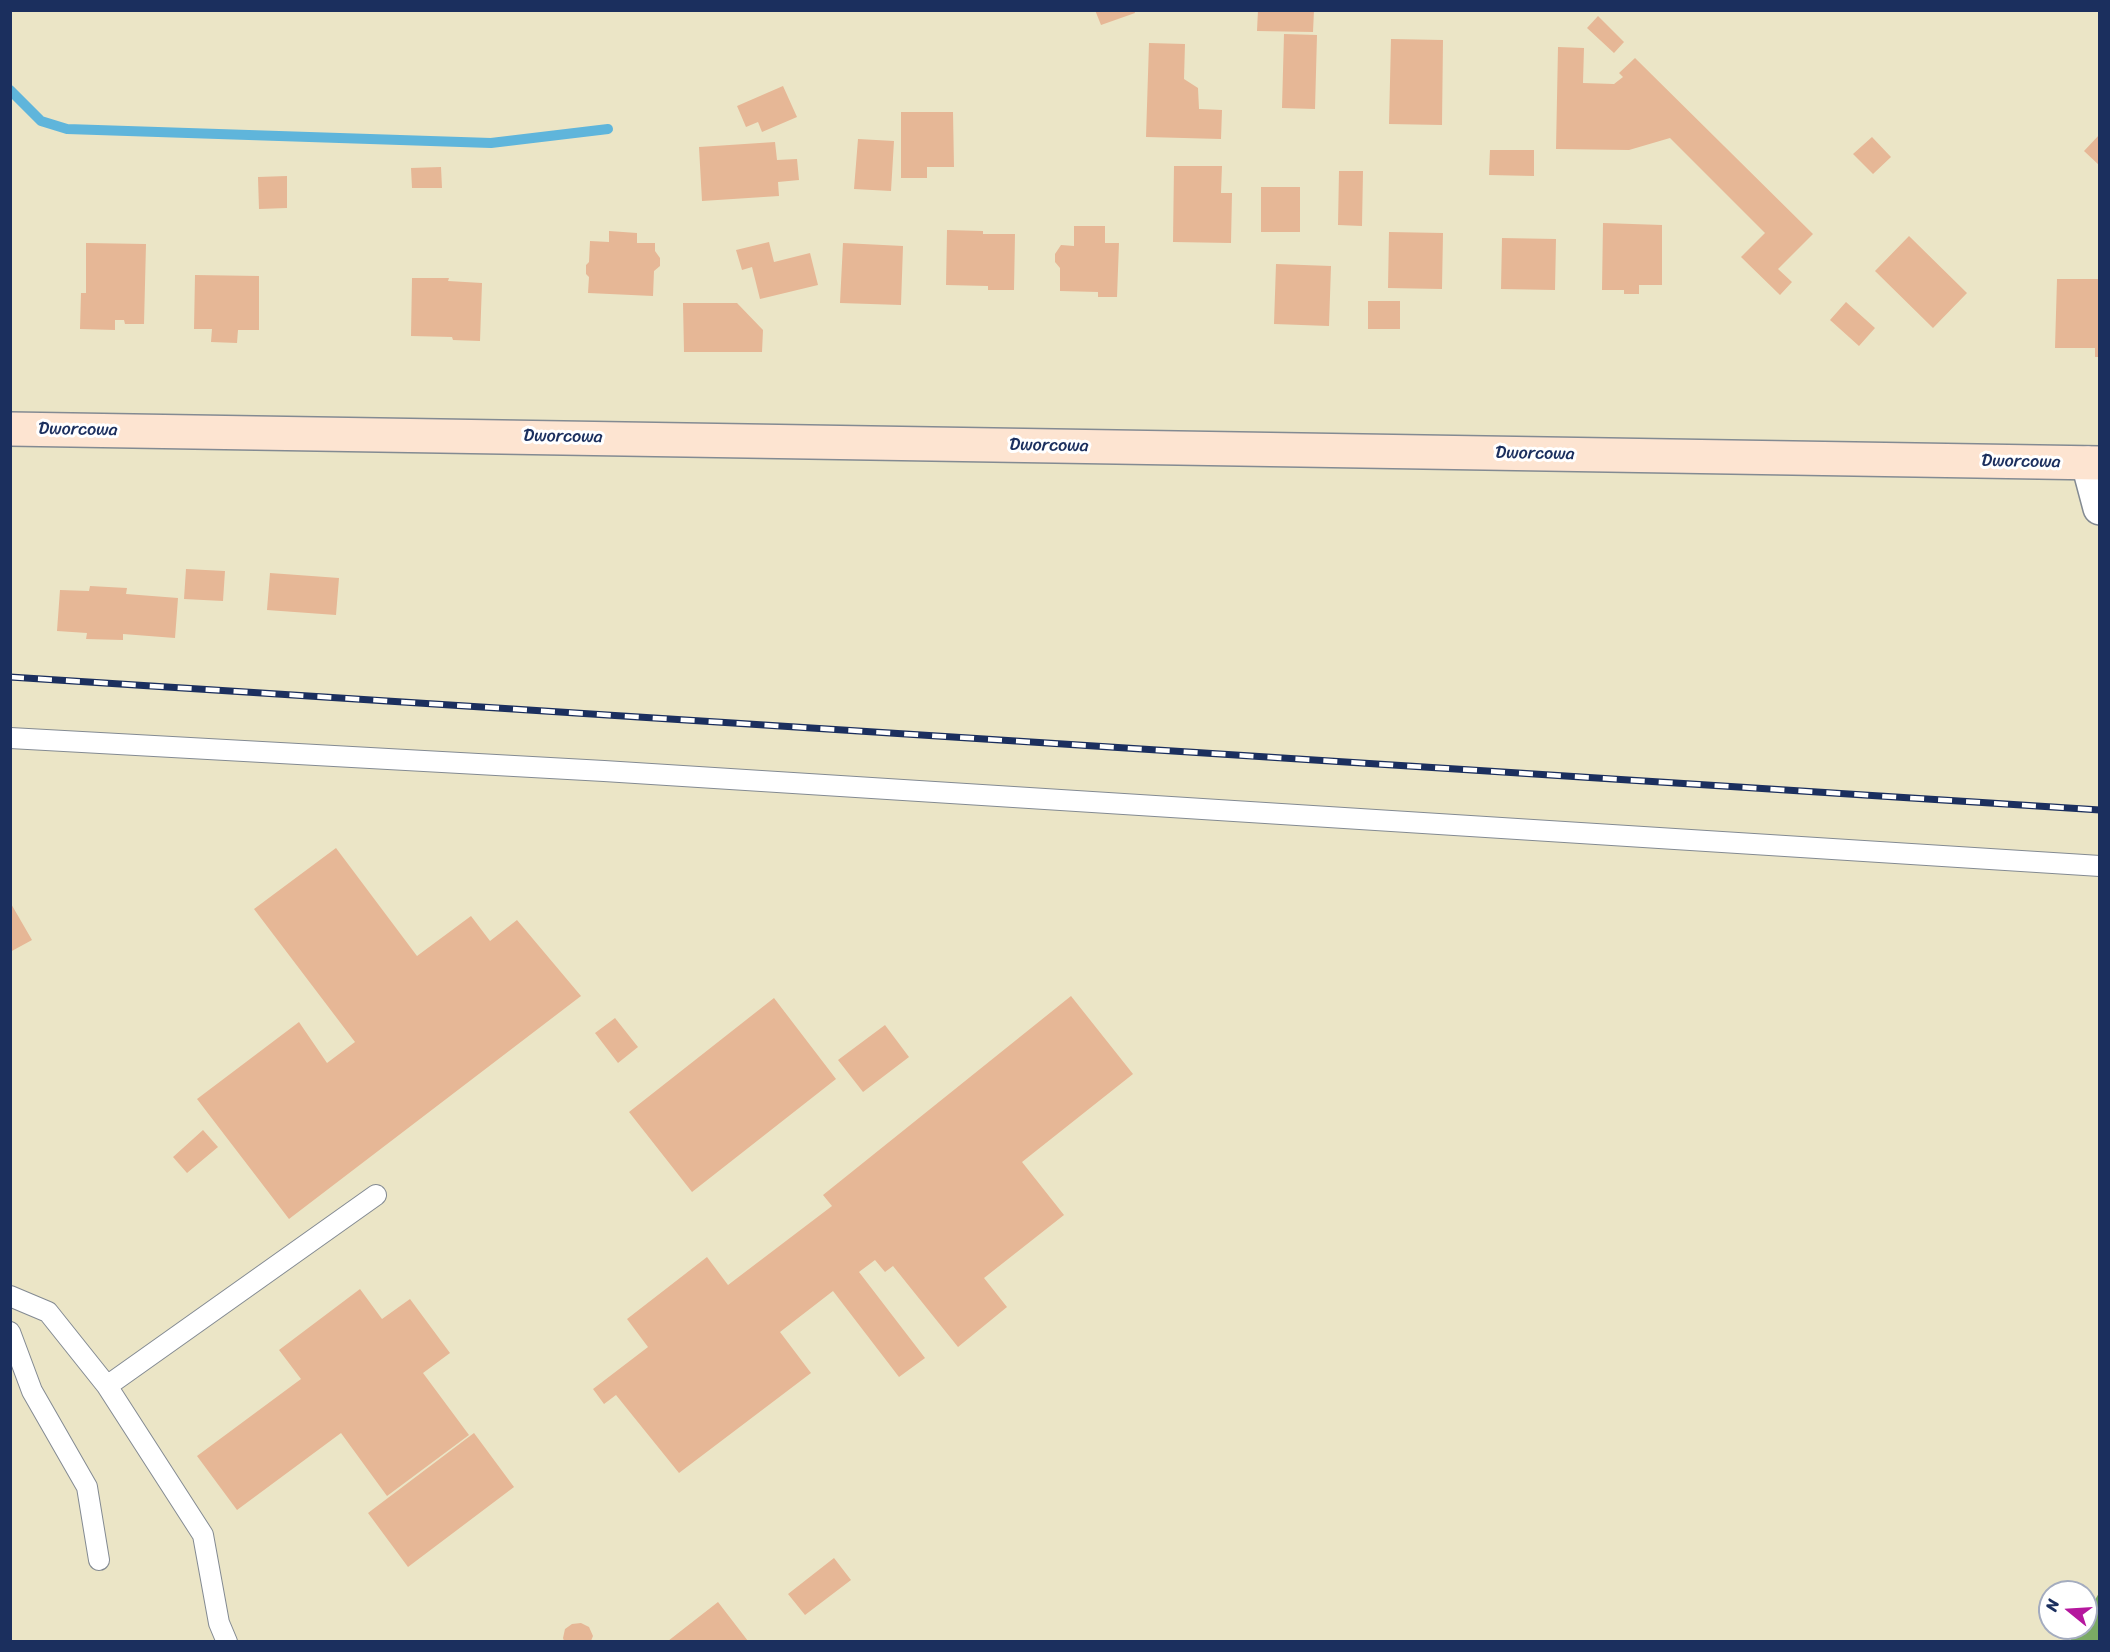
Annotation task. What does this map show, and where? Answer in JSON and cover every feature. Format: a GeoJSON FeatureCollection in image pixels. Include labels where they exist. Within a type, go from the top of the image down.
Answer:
{"type":"FeatureCollection","features":[{"type":"Feature","properties":{"kind":"street","name":"Dworcowa"},"geometry":{"type":"LineString","coordinates":[[10,429],[2094,463],[2100,508]]}},
{"type":"Feature","properties":{"kind":"lane"},"geometry":{"type":"LineString","coordinates":[[10,738],[604,771],[2100,866]]}},
{"type":"Feature","properties":{"kind":"lane"},"geometry":{"type":"LineString","coordinates":[[107,1386],[376,1195]]}},
{"type":"Feature","properties":{"kind":"lane"},"geometry":{"type":"LineString","coordinates":[[10,1296],[48,1312],[107,1386],[203,1535],[219,1623],[227,1641]]}},
{"type":"Feature","properties":{"kind":"lane"},"geometry":{"type":"LineString","coordinates":[[10,1332],[32,1392],[87,1487],[99,1560]]}},
{"type":"Feature","properties":{"kind":"green space"},"geometry":{"type":"Polygon","coordinates":[[[2099,1593],[2099,1641],[2070,1641],[2098,1640],[2099,1593]]]}},
{"type":"Feature","properties":{"kind":"building"},"geometry":{"type":"Polygon","coordinates":[[[1095,10],[1134,10],[1135,13],[1101,25],[1095,10]]]}},
{"type":"Feature","properties":{"kind":"building"},"geometry":{"type":"Polygon","coordinates":[[[1258,10],[1314,10],[1313,32],[1257,31],[1258,10]]]}},
{"type":"Feature","properties":{"kind":"building"},"geometry":{"type":"Polygon","coordinates":[[[1598,16],[1624,42],[1614,53],[1587,28],[1598,16]]]}},
{"type":"Feature","properties":{"kind":"building"},"geometry":{"type":"Polygon","coordinates":[[[1284,34],[1317,35],[1315,109],[1282,108],[1284,34]]]}},
{"type":"Feature","properties":{"kind":"building"},"geometry":{"type":"Polygon","coordinates":[[[1391,39],[1443,40],[1442,125],[1389,124],[1391,39]]]}},
{"type":"Feature","properties":{"kind":"building"},"geometry":{"type":"Polygon","coordinates":[[[1149,43],[1185,44],[1184,79],[1198,88],[1199,109],[1222,110],[1221,139],[1146,137],[1149,43]]]}},
{"type":"Feature","properties":{"kind":"building"},"geometry":{"type":"Polygon","coordinates":[[[1558,47],[1584,48],[1583,83],[1614,84],[1623,77],[1619,73],[1635,58],[1813,234],[1778,269],[1792,282],[1780,295],[1741,257],[1765,233],[1670,138],[1629,150],[1556,149],[1558,47]]]}},
{"type":"Feature","properties":{"kind":"building"},"geometry":{"type":"Polygon","coordinates":[[[783,86],[797,117],[762,132],[758,122],[746,127],[737,106],[783,86]]]}},
{"type":"Feature","properties":{"kind":"building"},"geometry":{"type":"Polygon","coordinates":[[[901,112],[953,112],[954,167],[927,167],[927,178],[901,178],[901,112]]]}},
{"type":"Feature","properties":{"kind":"building"},"geometry":{"type":"Polygon","coordinates":[[[2100,134],[2100,166],[2084,151],[2100,134]]]}},
{"type":"Feature","properties":{"kind":"building"},"geometry":{"type":"Polygon","coordinates":[[[1872,137],[1891,157],[1873,174],[1853,154],[1872,137]]]}},
{"type":"Feature","properties":{"kind":"building"},"geometry":{"type":"Polygon","coordinates":[[[858,139],[894,141],[891,191],[854,189],[858,139]]]}},
{"type":"Feature","properties":{"kind":"building"},"geometry":{"type":"Polygon","coordinates":[[[775,142],[777,160],[797,159],[799,180],[778,182],[779,196],[702,201],[699,147],[775,142]]]}},
{"type":"Feature","properties":{"kind":"building"},"geometry":{"type":"Polygon","coordinates":[[[1490,150],[1534,150],[1534,176],[1489,175],[1490,150]]]}},
{"type":"Feature","properties":{"kind":"building"},"geometry":{"type":"Polygon","coordinates":[[[1174,166],[1222,166],[1221,193],[1232,193],[1231,243],[1173,242],[1174,166]]]}},
{"type":"Feature","properties":{"kind":"building"},"geometry":{"type":"Polygon","coordinates":[[[441,167],[442,188],[412,188],[411,168],[441,167]]]}},
{"type":"Feature","properties":{"kind":"building"},"geometry":{"type":"Polygon","coordinates":[[[1339,171],[1363,171],[1362,226],[1338,225],[1339,171]]]}},
{"type":"Feature","properties":{"kind":"building"},"geometry":{"type":"Polygon","coordinates":[[[287,176],[287,208],[259,209],[258,177],[287,176]]]}},
{"type":"Feature","properties":{"kind":"building"},"geometry":{"type":"Polygon","coordinates":[[[1261,187],[1300,187],[1300,232],[1261,232],[1261,187]]]}},
{"type":"Feature","properties":{"kind":"building"},"geometry":{"type":"Polygon","coordinates":[[[1603,223],[1662,225],[1662,285],[1639,285],[1639,294],[1624,294],[1624,290],[1602,290],[1603,223]]]}},
{"type":"Feature","properties":{"kind":"building"},"geometry":{"type":"Polygon","coordinates":[[[1074,226],[1105,226],[1105,243],[1119,243],[1117,297],[1098,297],[1098,292],[1060,291],[1060,268],[1055,262],[1055,254],[1061,245],[1074,246],[1074,226]]]}},
{"type":"Feature","properties":{"kind":"building"},"geometry":{"type":"Polygon","coordinates":[[[947,230],[983,231],[983,234],[1015,234],[1014,290],[988,290],[988,286],[946,285],[947,230]]]}},
{"type":"Feature","properties":{"kind":"building"},"geometry":{"type":"Polygon","coordinates":[[[609,231],[637,233],[637,243],[655,243],[660,266],[654,271],[653,296],[588,293],[589,277],[586,274],[586,265],[589,262],[590,241],[609,242],[609,231]]]}},
{"type":"Feature","properties":{"kind":"building"},"geometry":{"type":"Polygon","coordinates":[[[1389,232],[1443,233],[1442,289],[1388,288],[1389,232]]]}},
{"type":"Feature","properties":{"kind":"building"},"geometry":{"type":"Polygon","coordinates":[[[1909,236],[1967,293],[1933,328],[1875,271],[1909,236]]]}},
{"type":"Feature","properties":{"kind":"building"},"geometry":{"type":"Polygon","coordinates":[[[1502,238],[1556,239],[1555,290],[1501,289],[1502,238]]]}},
{"type":"Feature","properties":{"kind":"building"},"geometry":{"type":"Polygon","coordinates":[[[769,242],[774,262],[810,253],[818,285],[760,299],[752,267],[742,270],[736,250],[769,242]]]}},
{"type":"Feature","properties":{"kind":"building"},"geometry":{"type":"Polygon","coordinates":[[[86,243],[146,244],[144,324],[125,324],[124,320],[115,320],[115,330],[80,329],[81,293],[86,293],[86,243]]]}},
{"type":"Feature","properties":{"kind":"building"},"geometry":{"type":"Polygon","coordinates":[[[843,243],[903,246],[901,305],[840,303],[843,243]]]}},
{"type":"Feature","properties":{"kind":"building"},"geometry":{"type":"Polygon","coordinates":[[[1276,264],[1331,266],[1329,326],[1274,324],[1276,264]]]}},
{"type":"Feature","properties":{"kind":"building"},"geometry":{"type":"Polygon","coordinates":[[[195,275],[259,276],[259,330],[238,330],[237,343],[211,342],[212,329],[194,329],[195,275]]]}},
{"type":"Feature","properties":{"kind":"building"},"geometry":{"type":"Polygon","coordinates":[[[412,278],[449,278],[448,281],[482,283],[480,341],[453,340],[452,337],[411,336],[412,278]]]}},
{"type":"Feature","properties":{"kind":"building"},"geometry":{"type":"Polygon","coordinates":[[[2057,279],[2099,279],[2100,357],[2095,357],[2095,348],[2055,348],[2057,279]]]}},
{"type":"Feature","properties":{"kind":"building"},"geometry":{"type":"Polygon","coordinates":[[[1368,301],[1400,301],[1400,329],[1368,329],[1368,301]]]}},
{"type":"Feature","properties":{"kind":"building"},"geometry":{"type":"Polygon","coordinates":[[[1846,302],[1875,328],[1859,346],[1830,320],[1846,302]]]}},
{"type":"Feature","properties":{"kind":"building"},"geometry":{"type":"Polygon","coordinates":[[[683,303],[737,303],[763,330],[762,352],[684,352],[683,303]]]}},
{"type":"Feature","properties":{"kind":"building"},"geometry":{"type":"Polygon","coordinates":[[[186,569],[225,571],[223,601],[184,599],[186,569]]]}},
{"type":"Feature","properties":{"kind":"building"},"geometry":{"type":"Polygon","coordinates":[[[270,573],[339,578],[336,615],[267,610],[270,573]]]}},
{"type":"Feature","properties":{"kind":"building"},"geometry":{"type":"Polygon","coordinates":[[[90,586],[127,588],[126,594],[178,598],[175,638],[123,634],[123,640],[86,639],[87,633],[57,631],[60,590],[89,591],[90,586]]]}},
{"type":"Feature","properties":{"kind":"building"},"geometry":{"type":"Polygon","coordinates":[[[336,848],[417,956],[471,916],[490,941],[517,920],[581,996],[289,1219],[197,1099],[299,1022],[327,1063],[355,1042],[254,909],[336,848]]]}},
{"type":"Feature","properties":{"kind":"building"},"geometry":{"type":"Polygon","coordinates":[[[10,902],[32,940],[10,952],[10,902]]]}},
{"type":"Feature","properties":{"kind":"building"},"geometry":{"type":"Polygon","coordinates":[[[1071,996],[1133,1074],[1022,1162],[1064,1215],[984,1278],[1007,1307],[958,1347],[893,1266],[885,1272],[875,1260],[859,1272],[925,1358],[899,1377],[833,1291],[780,1332],[811,1373],[679,1473],[616,1395],[604,1404],[593,1389],[648,1347],[627,1319],[707,1257],[728,1285],[832,1206],[823,1195],[1071,996]]]}},
{"type":"Feature","properties":{"kind":"building"},"geometry":{"type":"Polygon","coordinates":[[[774,998],[836,1079],[692,1192],[629,1112],[774,998]]]}},
{"type":"Feature","properties":{"kind":"building"},"geometry":{"type":"Polygon","coordinates":[[[615,1018],[638,1047],[618,1063],[595,1033],[615,1018]]]}},
{"type":"Feature","properties":{"kind":"building"},"geometry":{"type":"Polygon","coordinates":[[[885,1025],[909,1057],[863,1092],[838,1060],[885,1025]]]}},
{"type":"Feature","properties":{"kind":"building"},"geometry":{"type":"Polygon","coordinates":[[[203,1130],[218,1147],[187,1173],[173,1157],[203,1130]]]}},
{"type":"Feature","properties":{"kind":"building"},"geometry":{"type":"Polygon","coordinates":[[[360,1289],[382,1319],[410,1299],[450,1353],[423,1373],[469,1435],[387,1496],[341,1433],[237,1510],[197,1456],[301,1379],[279,1350],[360,1289]]]}},
{"type":"Feature","properties":{"kind":"building"},"geometry":{"type":"Polygon","coordinates":[[[474,1433],[514,1487],[408,1567],[368,1513],[474,1433]]]}},
{"type":"Feature","properties":{"kind":"building"},"geometry":{"type":"Polygon","coordinates":[[[834,1558],[851,1580],[805,1615],[788,1594],[834,1558]]]}},
{"type":"Feature","properties":{"kind":"building"},"geometry":{"type":"Polygon","coordinates":[[[718,1602],[748,1641],[668,1641],[718,1602]]]}},
{"type":"Feature","properties":{"kind":"building"},"geometry":{"type":"Polygon","coordinates":[[[581,1623],[589,1627],[593,1636],[591,1641],[564,1641],[565,1629],[572,1624],[581,1623]]]}},
{"type":"Feature","properties":{"kind":"waterway"},"geometry":{"type":"LineString","coordinates":[[10,90],[41,121],[67,129],[491,143],[608,129]]}},
{"type":"Feature","properties":{"kind":"railway"},"geometry":{"type":"LineString","coordinates":[[10,677],[2100,810]]}}]}
